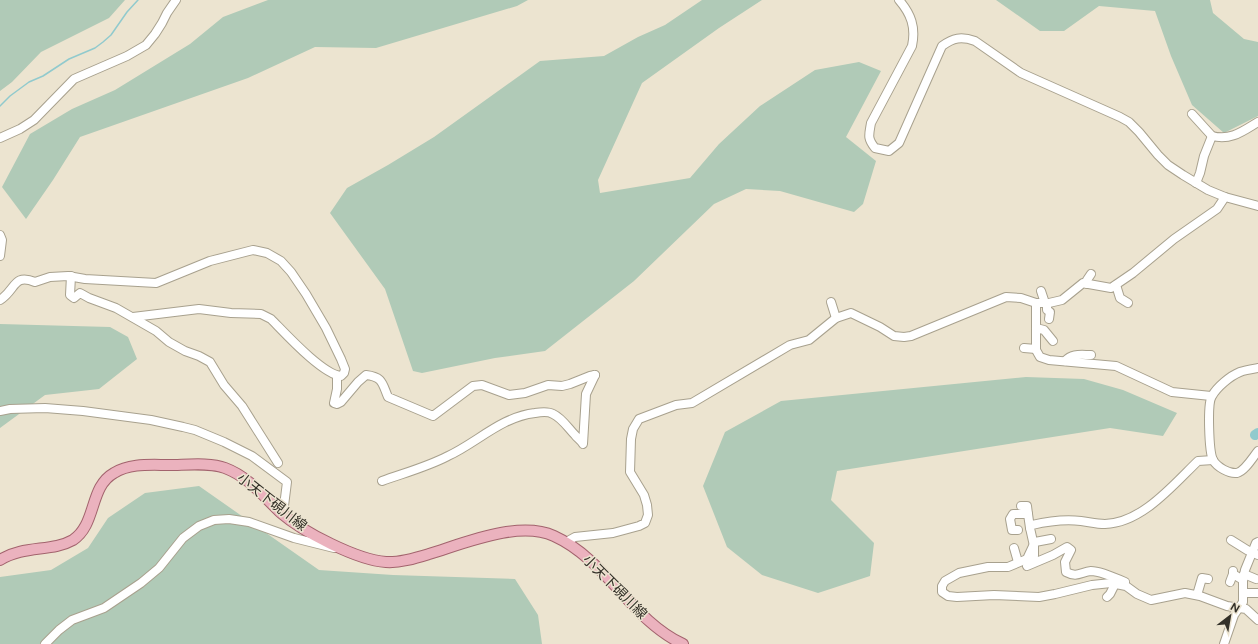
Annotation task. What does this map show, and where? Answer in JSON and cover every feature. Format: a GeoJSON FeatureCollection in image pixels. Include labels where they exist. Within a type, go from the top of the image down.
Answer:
{"type":"FeatureCollection","features":[{"type":"Feature","properties":{"kind":"main road","name":"小天下硯川線"},"geometry":{"type":"LineString","coordinates":[[0,560],[8,555],[26,550],[60,545],[72,540],[82,532],[90,518],[102,484],[111,474],[122,469],[141,465],[202,465],[223,467],[241,476],[259,490],[282,514],[304,528],[334,545],[356,555],[377,561],[392,562],[414,558],[496,534],[516,530],[534,530],[552,535],[566,542],[596,566],[658,629],[683,644]]}},
{"type":"Feature","properties":{"kind":"street"},"geometry":{"type":"LineString","coordinates":[[0,138],[20,129],[34,120],[74,79],[127,56],[146,45],[162,24],[166,13],[176,0]]}},
{"type":"Feature","properties":{"kind":"street"},"geometry":{"type":"LineString","coordinates":[[899,0],[906,8],[912,21],[914,34],[912,46],[872,123],[868,136],[875,148],[889,151],[899,143],[942,46],[956,38],[967,38],[975,41],[1021,74],[1129,122],[1168,165],[1208,190],[1225,197],[1258,206]]}},
{"type":"Feature","properties":{"kind":"street"},"geometry":{"type":"LineString","coordinates":[[1192,114],[1212,136],[1220,138],[1232,137],[1240,134],[1258,122]]}},
{"type":"Feature","properties":{"kind":"street"},"geometry":{"type":"LineString","coordinates":[[1196,183],[1212,136]]}},
{"type":"Feature","properties":{"kind":"street"},"geometry":{"type":"LineString","coordinates":[[566,542],[575,537],[613,532],[639,526],[645,522],[648,515],[644,495],[630,472],[631,439],[633,429],[639,419],[676,405],[692,403],[790,345],[808,340],[824,329],[836,318],[851,313],[880,327],[894,336],[904,337],[911,336],[1006,297],[1021,298],[1036,303],[1046,303],[1062,300],[1084,283],[1111,288],[1174,239],[1217,209],[1225,197]]}},
{"type":"Feature","properties":{"kind":"street"},"geometry":{"type":"LineString","coordinates":[[0,235],[2,240],[0,256]]}},
{"type":"Feature","properties":{"kind":"street"},"geometry":{"type":"LineString","coordinates":[[0,300],[9,293],[21,279],[27,279],[35,282],[50,277],[71,276],[85,279],[156,282],[210,261],[253,250],[267,253],[282,261],[326,328],[345,368],[344,373],[341,376],[337,376],[325,369],[271,319],[261,314],[231,314],[199,309],[133,317]]}},
{"type":"Feature","properties":{"kind":"street"},"geometry":{"type":"LineString","coordinates":[[1087,284],[1087,280],[1091,274]]}},
{"type":"Feature","properties":{"kind":"street"},"geometry":{"type":"LineString","coordinates":[[0,411],[10,409],[44,408],[83,411],[151,420],[195,430],[252,456],[278,463],[242,406],[224,385],[210,362],[169,342],[156,331],[116,308],[88,298],[80,293],[74,298],[70,295],[71,276]]}},
{"type":"Feature","properties":{"kind":"street"},"geometry":{"type":"LineString","coordinates":[[1116,285],[1120,298],[1128,303]]}},
{"type":"Feature","properties":{"kind":"street"},"geometry":{"type":"LineString","coordinates":[[1041,291],[1047,310],[1050,312],[1049,319]]}},
{"type":"Feature","properties":{"kind":"street"},"geometry":{"type":"LineString","coordinates":[[831,302],[836,318]]}},
{"type":"Feature","properties":{"kind":"street"},"geometry":{"type":"LineString","coordinates":[[1036,303],[1036,349],[1040,357],[1049,360],[1116,366],[1172,392],[1211,396]]}},
{"type":"Feature","properties":{"kind":"street"},"geometry":{"type":"LineString","coordinates":[[1036,328],[1044,330],[1053,341]]}},
{"type":"Feature","properties":{"kind":"street"},"geometry":{"type":"LineString","coordinates":[[1024,348],[1036,349]]}},
{"type":"Feature","properties":{"kind":"street"},"geometry":{"type":"LineString","coordinates":[[1066,361],[1069,357],[1077,354],[1091,355]]}},
{"type":"Feature","properties":{"kind":"street"},"geometry":{"type":"LineString","coordinates":[[1258,368],[1240,372],[1220,386],[1211,396],[1209,403],[1213,460],[1230,472],[1238,472],[1245,467],[1258,451]]}},
{"type":"Feature","properties":{"kind":"street"},"geometry":{"type":"LineString","coordinates":[[337,376],[337,389],[334,403],[337,404],[341,402],[366,375],[375,376],[381,380],[388,397],[433,416],[438,414],[442,409],[473,386],[482,385],[509,395],[525,393],[543,386],[570,384],[590,376],[595,376],[586,394],[583,444],[561,419],[553,413],[532,413],[511,419],[449,456],[382,482]]}},
{"type":"Feature","properties":{"kind":"street"},"geometry":{"type":"LineString","coordinates":[[252,456],[287,482],[282,514]]}},
{"type":"Feature","properties":{"kind":"street"},"geometry":{"type":"LineString","coordinates":[[1030,528],[1032,525],[1061,520],[1105,524],[1121,522],[1138,514],[1198,461],[1213,460]]}},
{"type":"Feature","properties":{"kind":"street"},"geometry":{"type":"LineString","coordinates":[[1021,506],[1027,506],[1034,546],[1034,556],[1026,566],[1054,555],[1067,547],[1071,550],[1065,562],[1066,572],[1072,575],[1091,571],[1113,577],[1127,582],[1135,588],[1134,594]]}},
{"type":"Feature","properties":{"kind":"street"},"geometry":{"type":"LineString","coordinates":[[1018,530],[1012,530],[1010,520],[1014,514],[1028,514]]}},
{"type":"Feature","properties":{"kind":"street"},"geometry":{"type":"LineString","coordinates":[[45,644],[72,620],[104,608],[142,582],[159,568],[183,538],[199,526],[214,520],[229,519],[249,522],[294,538],[356,555]]}},
{"type":"Feature","properties":{"kind":"street"},"geometry":{"type":"LineString","coordinates":[[1051,539],[1035,542],[1027,559],[1008,567],[988,567],[959,573],[945,581],[942,586],[942,592],[948,596],[957,597],[994,595],[1039,597],[1111,582],[1126,586],[1134,594],[1151,600],[1185,593],[1197,596],[1227,606],[1246,609],[1258,620]]}},
{"type":"Feature","properties":{"kind":"street"},"geometry":{"type":"LineString","coordinates":[[1231,540],[1255,554]]}},
{"type":"Feature","properties":{"kind":"street"},"geometry":{"type":"LineString","coordinates":[[1224,644],[1234,615],[1243,602],[1243,577],[1255,554],[1256,543],[1258,542]]}},
{"type":"Feature","properties":{"kind":"street"},"geometry":{"type":"LineString","coordinates":[[1014,548],[1018,562]]}},
{"type":"Feature","properties":{"kind":"street"},"geometry":{"type":"LineString","coordinates":[[1197,596],[1205,576]]}},
{"type":"Feature","properties":{"kind":"street"},"geometry":{"type":"LineString","coordinates":[[1232,576],[1256,578]]}},
{"type":"Feature","properties":{"kind":"street"},"geometry":{"type":"LineString","coordinates":[[1107,597],[1115,584]]}},
{"type":"Feature","properties":{"kind":"street"},"geometry":{"type":"LineString","coordinates":[[1243,593],[1258,593]]}},
{"type":"Feature","properties":{"kind":"green space"},"geometry":{"type":"Polygon","coordinates":[[[0,0],[125,0],[109,18],[41,52],[12,82],[0,91],[0,0]]]}},
{"type":"Feature","properties":{"kind":"green space"},"geometry":{"type":"Polygon","coordinates":[[[268,0],[528,0],[517,6],[376,48],[315,47],[248,78],[80,137],[26,219],[2,187],[30,134],[72,109],[115,90],[190,44],[223,17],[268,0]]]}},
{"type":"Feature","properties":{"kind":"green space"},"geometry":{"type":"Polygon","coordinates":[[[702,0],[762,0],[719,28],[642,83],[598,180],[600,193],[690,178],[719,144],[760,106],[815,70],[859,62],[881,71],[846,137],[876,161],[863,204],[854,212],[780,191],[746,189],[714,204],[634,281],[545,351],[495,358],[422,373],[413,371],[385,289],[330,213],[347,188],[434,137],[540,61],[604,56],[638,37],[665,25],[702,0]]]}},
{"type":"Feature","properties":{"kind":"green space"},"geometry":{"type":"Polygon","coordinates":[[[996,0],[1210,0],[1213,13],[1244,39],[1258,42],[1258,116],[1224,133],[1192,105],[1171,56],[1155,11],[1099,6],[1064,31],[1040,31],[996,0]]]}},
{"type":"Feature","properties":{"kind":"green space"},"geometry":{"type":"Polygon","coordinates":[[[0,324],[110,327],[128,337],[137,359],[99,389],[45,395],[0,428],[0,324]]]}},
{"type":"Feature","properties":{"kind":"green space"},"geometry":{"type":"Polygon","coordinates":[[[1026,377],[1084,379],[1123,390],[1177,413],[1163,436],[1110,428],[837,471],[831,500],[874,543],[870,576],[818,593],[762,575],[727,547],[703,486],[725,432],[781,401],[1026,377]]]}},
{"type":"Feature","properties":{"kind":"green space"},"geometry":{"type":"Polygon","coordinates":[[[199,486],[319,570],[393,575],[515,579],[538,615],[542,644],[0,644],[0,577],[51,570],[88,548],[108,518],[145,493],[199,486]]]}},
{"type":"Feature","properties":{"kind":"waterway"},"geometry":{"type":"LineString","coordinates":[[0,106],[10,96],[29,82],[43,76],[69,59],[95,48],[103,42],[111,35],[127,12],[138,0]]}}]}
